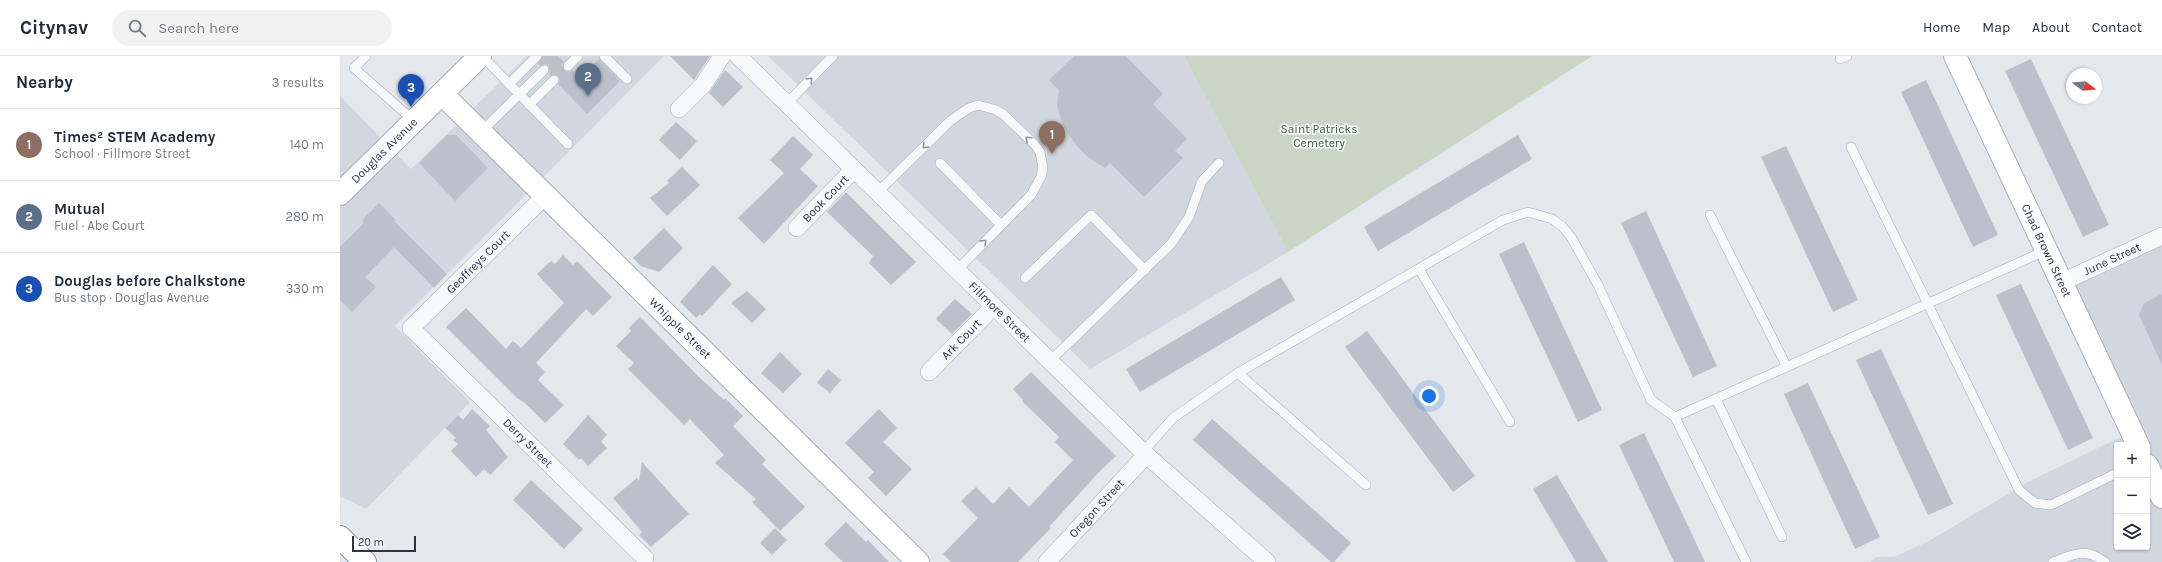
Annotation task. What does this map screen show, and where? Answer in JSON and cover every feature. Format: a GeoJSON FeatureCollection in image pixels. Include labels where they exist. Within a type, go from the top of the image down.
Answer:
{"type":"FeatureCollection","features":[{"type":"Feature","properties":{"kind":"main road","name":"Douglas Avenue"},"geometry":{"type":"LineString","coordinates":[[340,194],[481,56]]}},
{"type":"Feature","properties":{"kind":"main road","name":"Chad Brown Street"},"geometry":{"type":"LineString","coordinates":[[1955,56],[2137,442]]}},
{"type":"Feature","properties":{"kind":"main road","name":"Whipple Street"},"geometry":{"type":"LineString","coordinates":[[442,94],[918,562]]}},
{"type":"Feature","properties":{"kind":"main road"},"geometry":{"type":"LineString","coordinates":[[2150,471],[2162,497]]}},
{"type":"Feature","properties":{"kind":"main road"},"geometry":{"type":"LineString","coordinates":[[340,537],[365,562]]}},
{"type":"Feature","properties":{"kind":"street"},"geometry":{"type":"LineString","coordinates":[[679,109],[702,85],[722,56]]}},
{"type":"Feature","properties":{"kind":"street","name":"Fillmore Street"},"geometry":{"type":"LineString","coordinates":[[738,56],[1144,453],[1267,562]]}},
{"type":"Feature","properties":{"kind":"street","name":"Book Court"},"geometry":{"type":"LineString","coordinates":[[796,228],[854,169]]}},
{"type":"Feature","properties":{"kind":"street","name":"Geoffreys Court"},"geometry":{"type":"LineString","coordinates":[[411,328],[545,196]]}},
{"type":"Feature","properties":{"kind":"street","name":"June Street"},"geometry":{"type":"LineString","coordinates":[[2062,282],[2162,236]]}},
{"type":"Feature","properties":{"kind":"street","name":"Ark Court"},"geometry":{"type":"LineString","coordinates":[[929,372],[994,306]]}},
{"type":"Feature","properties":{"kind":"street","name":"Derry Street"},"geometry":{"type":"LineString","coordinates":[[411,328],[645,558]]}},
{"type":"Feature","properties":{"kind":"street","name":"Oregon Street"},"geometry":{"type":"LineString","coordinates":[[1047,562],[1144,453]]}},
{"type":"Feature","properties":{"kind":"lane"},"geometry":{"type":"LineString","coordinates":[[366,56],[354,68],[414,121]]}},
{"type":"Feature","properties":{"kind":"lane"},"geometry":{"type":"LineString","coordinates":[[481,56],[568,144]]}},
{"type":"Feature","properties":{"kind":"lane"},"geometry":{"type":"LineString","coordinates":[[509,84],[537,56]]}},
{"type":"Feature","properties":{"kind":"lane"},"geometry":{"type":"LineString","coordinates":[[568,66],[578,56]]}},
{"type":"Feature","properties":{"kind":"lane"},"geometry":{"type":"LineString","coordinates":[[604,56],[627,79]]}},
{"type":"Feature","properties":{"kind":"lane"},"geometry":{"type":"LineString","coordinates":[[787,103],[833,56]]}},
{"type":"Feature","properties":{"kind":"lane"},"geometry":{"type":"LineString","coordinates":[[481,132],[544,70]]}},
{"type":"Feature","properties":{"kind":"lane"},"geometry":{"type":"LineString","coordinates":[[529,104],[554,80]]}},
{"type":"Feature","properties":{"kind":"lane"},"geometry":{"type":"LineString","coordinates":[[878,192],[960,113],[978,106],[987,107],[1003,114],[1035,145],[1042,160],[1043,168],[1037,187],[1032,195],[957,270]]}},
{"type":"Feature","properties":{"kind":"lane"},"geometry":{"type":"LineString","coordinates":[[1852,147],[2019,490],[2035,503],[2051,505],[2114,474]]}},
{"type":"Feature","properties":{"kind":"lane"},"geometry":{"type":"LineString","coordinates":[[940,163],[1001,225]]}},
{"type":"Feature","properties":{"kind":"lane"},"geometry":{"type":"LineString","coordinates":[[1050,360],[1145,270],[1180,233],[1189,217],[1202,182],[1219,163]]}},
{"type":"Feature","properties":{"kind":"lane"},"geometry":{"type":"LineString","coordinates":[[1144,453],[1173,418],[1238,373],[1504,220],[1528,212],[1552,219],[1562,226],[1583,258],[1651,400],[1676,417],[1746,562]]}},
{"type":"Feature","properties":{"kind":"lane"},"geometry":{"type":"LineString","coordinates":[[1025,278],[1091,215],[1145,270]]}},
{"type":"Feature","properties":{"kind":"lane"},"geometry":{"type":"LineString","coordinates":[[1710,215],[1787,367]]}},
{"type":"Feature","properties":{"kind":"lane"},"geometry":{"type":"LineString","coordinates":[[1676,417],[2047,250]]}},
{"type":"Feature","properties":{"kind":"lane"},"geometry":{"type":"LineString","coordinates":[[1419,269],[1510,422]]}},
{"type":"Feature","properties":{"kind":"lane"},"geometry":{"type":"LineString","coordinates":[[1238,373],[1366,485]]}},
{"type":"Feature","properties":{"kind":"lane"},"geometry":{"type":"LineString","coordinates":[[1716,399],[1782,537]]}},
{"type":"Feature","properties":{"kind":"lane"},"geometry":{"type":"LineString","coordinates":[[2053,562],[2076,553],[2094,554],[2105,562]]}},
{"type":"Feature","properties":{"kind":"shaded area"},"geometry":{"type":"Polygon","coordinates":[[[527,56],[664,56],[395,326],[470,402],[366,509],[340,496],[340,96],[411,169],[527,56]]]}},
{"type":"Feature","properties":{"kind":"shaded area"},"geometry":{"type":"Polygon","coordinates":[[[768,56],[1184,56],[1288,252],[1090,369],[768,56]]]}},
{"type":"Feature","properties":{"kind":"shaded area"},"geometry":{"type":"Polygon","coordinates":[[[2162,231],[2162,562],[1870,562],[1877,557],[1894,557],[1929,541],[2028,482],[2123,436],[2058,286],[2162,231]]]}},
{"type":"Feature","properties":{"kind":"green space","name":"Saint Patricks Cemetery"},"geometry":{"type":"Polygon","coordinates":[[[1184,56],[1592,56],[1288,252],[1184,56]]]}},
{"type":"Feature","properties":{"kind":"building"},"geometry":{"type":"Polygon","coordinates":[[[543,56],[558,56],[564,62],[562,65],[564,70],[567,72],[572,70],[580,78],[599,59],[620,81],[587,114],[558,84],[560,81],[558,76],[555,74],[550,76],[549,66],[545,64],[540,66],[538,63],[543,56]]]}},
{"type":"Feature","properties":{"kind":"building"},"geometry":{"type":"Polygon","coordinates":[[[670,56],[710,56],[694,80],[670,56]]]}},
{"type":"Feature","properties":{"kind":"building"},"geometry":{"type":"Polygon","coordinates":[[[1074,56],[1126,56],[1163,94],[1153,104],[1187,139],[1175,151],[1183,158],[1144,197],[1110,163],[1105,168],[1088,157],[1076,145],[1063,126],[1057,106],[1059,90],[1049,80],[1074,56]]]}},
{"type":"Feature","properties":{"kind":"building"},"geometry":{"type":"Polygon","coordinates":[[[2031,59],[2109,225],[2083,237],[2005,71],[2031,59]]]}},
{"type":"Feature","properties":{"kind":"building"},"geometry":{"type":"Polygon","coordinates":[[[725,70],[743,87],[723,107],[709,93],[725,70]]]}},
{"type":"Feature","properties":{"kind":"building"},"geometry":{"type":"Polygon","coordinates":[[[1926,80],[1998,235],[1973,247],[1901,92],[1926,80]]]}},
{"type":"Feature","properties":{"kind":"building"},"geometry":{"type":"Polygon","coordinates":[[[676,122],[697,141],[680,160],[659,140],[676,122]]]}},
{"type":"Feature","properties":{"kind":"building"},"geometry":{"type":"Polygon","coordinates":[[[447,135],[456,135],[488,168],[455,201],[419,163],[447,135]]]}},
{"type":"Feature","properties":{"kind":"building"},"geometry":{"type":"Polygon","coordinates":[[[1518,135],[1532,159],[1378,251],[1364,227],[1518,135]]]}},
{"type":"Feature","properties":{"kind":"building"},"geometry":{"type":"Polygon","coordinates":[[[793,136],[813,155],[800,169],[818,186],[764,244],[738,218],[784,173],[770,160],[793,136]]]}},
{"type":"Feature","properties":{"kind":"building"},"geometry":{"type":"Polygon","coordinates":[[[1786,146],[1858,300],[1833,312],[1761,157],[1786,146]]]}},
{"type":"Feature","properties":{"kind":"building"},"geometry":{"type":"Polygon","coordinates":[[[682,167],[700,185],[667,216],[650,198],[669,183],[667,181],[682,167]]]}},
{"type":"Feature","properties":{"kind":"building"},"geometry":{"type":"Polygon","coordinates":[[[846,192],[916,262],[891,285],[869,263],[873,256],[827,212],[846,192]]]}},
{"type":"Feature","properties":{"kind":"building"},"geometry":{"type":"Polygon","coordinates":[[[379,203],[396,220],[394,221],[447,274],[434,288],[394,247],[365,277],[376,287],[352,312],[340,300],[340,247],[364,223],[362,220],[379,203]]]}},
{"type":"Feature","properties":{"kind":"building"},"geometry":{"type":"Polygon","coordinates":[[[1646,211],[1717,366],[1693,377],[1621,223],[1646,211]]]}},
{"type":"Feature","properties":{"kind":"building"},"geometry":{"type":"Polygon","coordinates":[[[664,228],[683,248],[659,272],[641,266],[633,258],[664,228]]]}},
{"type":"Feature","properties":{"kind":"building"},"geometry":{"type":"Polygon","coordinates":[[[1524,242],[1602,410],[1578,422],[1499,254],[1524,242]]]}},
{"type":"Feature","properties":{"kind":"building"},"geometry":{"type":"Polygon","coordinates":[[[563,255],[573,265],[577,261],[612,297],[593,316],[586,309],[536,363],[545,372],[538,380],[564,405],[545,423],[526,404],[517,398],[446,327],[466,308],[506,349],[513,341],[521,348],[564,303],[537,274],[551,261],[555,264],[563,255]]]}},
{"type":"Feature","properties":{"kind":"building"},"geometry":{"type":"Polygon","coordinates":[[[713,265],[732,284],[702,316],[700,314],[696,318],[680,302],[713,265]]]}},
{"type":"Feature","properties":{"kind":"building"},"geometry":{"type":"Polygon","coordinates":[[[1281,277],[1295,300],[1140,392],[1126,369],[1281,277]]]}},
{"type":"Feature","properties":{"kind":"building"},"geometry":{"type":"Polygon","coordinates":[[[2021,284],[2093,438],[2068,450],[1996,295],[2021,284]]]}},
{"type":"Feature","properties":{"kind":"building"},"geometry":{"type":"Polygon","coordinates":[[[747,291],[766,309],[752,323],[731,303],[747,291]]]}},
{"type":"Feature","properties":{"kind":"building"},"geometry":{"type":"Polygon","coordinates":[[[2162,294],[2162,365],[2139,315],[2144,303],[2162,294]]]}},
{"type":"Feature","properties":{"kind":"building"},"geometry":{"type":"Polygon","coordinates":[[[955,299],[972,314],[952,334],[936,319],[955,299]]]}},
{"type":"Feature","properties":{"kind":"building"},"geometry":{"type":"Polygon","coordinates":[[[640,317],[698,376],[724,400],[725,398],[743,416],[733,426],[766,460],[762,464],[805,507],[780,531],[752,502],[756,499],[715,463],[724,455],[690,419],[684,425],[628,369],[634,363],[616,346],[631,331],[629,328],[640,317]]]}},
{"type":"Feature","properties":{"kind":"building"},"geometry":{"type":"Polygon","coordinates":[[[1367,331],[1475,476],[1453,492],[1345,347],[1367,331]]]}},
{"type":"Feature","properties":{"kind":"building"},"geometry":{"type":"Polygon","coordinates":[[[1881,349],[1953,504],[1928,515],[1856,360],[1881,349]]]}},
{"type":"Feature","properties":{"kind":"building"},"geometry":{"type":"Polygon","coordinates":[[[780,352],[802,374],[783,393],[761,373],[780,352]]]}},
{"type":"Feature","properties":{"kind":"building"},"geometry":{"type":"Polygon","coordinates":[[[828,369],[841,380],[830,393],[817,383],[828,369]]]}},
{"type":"Feature","properties":{"kind":"building"},"geometry":{"type":"Polygon","coordinates":[[[1031,372],[1116,456],[1100,471],[1049,527],[1051,528],[1018,562],[951,562],[943,554],[978,518],[961,501],[976,487],[993,504],[1009,487],[1029,507],[1073,460],[1055,442],[1059,437],[1022,401],[1023,400],[1013,389],[1031,372]]]}},
{"type":"Feature","properties":{"kind":"building"},"geometry":{"type":"Polygon","coordinates":[[[1808,383],[1880,537],[1855,549],[1784,394],[1808,383]]]}},
{"type":"Feature","properties":{"kind":"building"},"geometry":{"type":"Polygon","coordinates":[[[472,409],[490,426],[486,430],[508,457],[490,475],[484,469],[476,477],[451,451],[458,444],[453,440],[456,438],[445,428],[458,415],[463,420],[472,409]]]}},
{"type":"Feature","properties":{"kind":"building"},"geometry":{"type":"Polygon","coordinates":[[[879,409],[897,428],[883,442],[912,469],[886,496],[868,478],[874,472],[845,443],[879,409]]]}},
{"type":"Feature","properties":{"kind":"building"},"geometry":{"type":"Polygon","coordinates":[[[588,415],[607,435],[601,441],[607,448],[588,466],[581,458],[579,460],[563,444],[588,415]]]}},
{"type":"Feature","properties":{"kind":"building"},"geometry":{"type":"Polygon","coordinates":[[[1212,419],[1351,543],[1334,562],[1331,562],[1193,440],[1212,419]]]}},
{"type":"Feature","properties":{"kind":"building"},"geometry":{"type":"Polygon","coordinates":[[[1644,433],[1705,562],[1674,562],[1619,445],[1644,433]]]}},
{"type":"Feature","properties":{"kind":"building"},"geometry":{"type":"Polygon","coordinates":[[[642,462],[689,514],[651,547],[639,535],[642,532],[613,498],[637,478],[639,481],[642,462]]]}},
{"type":"Feature","properties":{"kind":"building"},"geometry":{"type":"Polygon","coordinates":[[[1557,475],[1608,562],[1576,562],[1533,489],[1557,475]]]}},
{"type":"Feature","properties":{"kind":"building"},"geometry":{"type":"Polygon","coordinates":[[[531,480],[583,529],[564,549],[513,500],[531,480]]]}},
{"type":"Feature","properties":{"kind":"building"},"geometry":{"type":"Polygon","coordinates":[[[846,522],[866,542],[868,540],[889,562],[843,562],[824,544],[846,522]]]}},
{"type":"Feature","properties":{"kind":"building"},"geometry":{"type":"Polygon","coordinates":[[[775,528],[787,540],[772,555],[760,543],[775,528]]]}},
{"type":"Feature","properties":{"kind":"place","name":"Mutual"},"geometry":{"type":"Point","coordinates":[588,96]}},
{"type":"Feature","properties":{"kind":"place","name":"Douglas before Chalkstone"},"geometry":{"type":"Point","coordinates":[411,107]}},
{"type":"Feature","properties":{"kind":"place","name":"Times² STEM Academy"},"geometry":{"type":"Point","coordinates":[1052,154]}}]}
